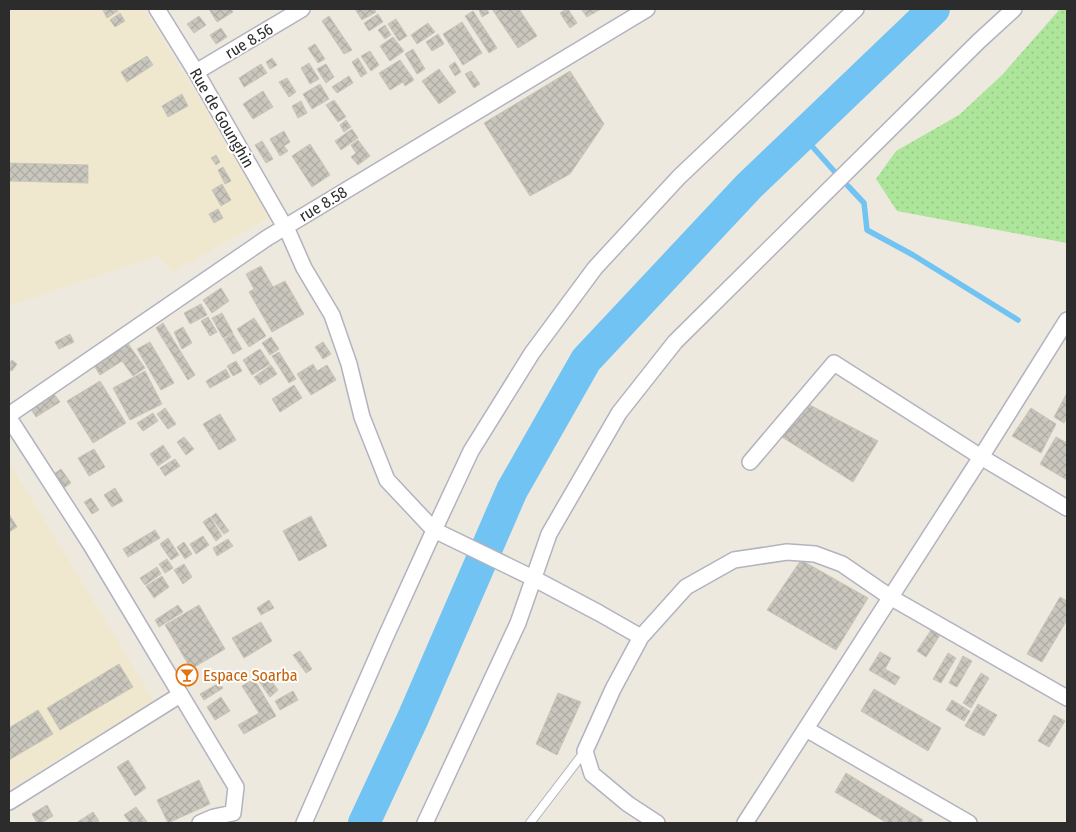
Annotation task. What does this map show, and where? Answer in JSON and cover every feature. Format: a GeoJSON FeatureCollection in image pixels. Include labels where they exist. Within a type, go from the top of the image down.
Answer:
{"type":"FeatureCollection","features":[{"type":"Feature","properties":{"kind":"street","name":"Rue de Gounghin"},"geometry":{"type":"LineString","coordinates":[[156,9],[196,72],[289,234],[304,268],[332,315],[348,364],[362,417],[387,480],[434,530]]}},
{"type":"Feature","properties":{"kind":"street","name":"rue 8.56"},"geometry":{"type":"LineString","coordinates":[[196,72],[302,9]]}},
{"type":"Feature","properties":{"kind":"street","name":"rue 8.58"},"geometry":{"type":"LineString","coordinates":[[9,416],[267,238],[647,9]]}},
{"type":"Feature","properties":{"kind":"street"},"geometry":{"type":"LineString","coordinates":[[304,823],[471,451],[532,352],[595,268],[679,177],[856,9]]}},
{"type":"Feature","properties":{"kind":"street"},"geometry":{"type":"LineString","coordinates":[[425,823],[518,622],[549,534],[619,413],[675,342],[957,62],[1014,9]]}},
{"type":"Feature","properties":{"kind":"street"},"geometry":{"type":"LineString","coordinates":[[746,823],[1066,324]]}},
{"type":"Feature","properties":{"kind":"street"},"geometry":{"type":"LineString","coordinates":[[750,462],[834,363],[981,457],[1067,508]]}},
{"type":"Feature","properties":{"kind":"street"},"geometry":{"type":"LineString","coordinates":[[9,416],[91,545],[236,787],[233,813],[214,817],[200,823]]}},
{"type":"Feature","properties":{"kind":"street"},"geometry":{"type":"LineString","coordinates":[[434,530],[533,578],[641,636]]}},
{"type":"Feature","properties":{"kind":"street"},"geometry":{"type":"LineString","coordinates":[[657,823],[628,804],[592,774],[585,751],[613,689],[641,636],[686,587],[734,560],[787,552],[815,554],[842,564],[890,597],[1067,698]]}},
{"type":"Feature","properties":{"kind":"street"},"geometry":{"type":"LineString","coordinates":[[9,802],[180,695]]}},
{"type":"Feature","properties":{"kind":"street"},"geometry":{"type":"LineString","coordinates":[[806,729],[969,823]]}},
{"type":"Feature","properties":{"kind":"lane"},"geometry":{"type":"LineString","coordinates":[[530,823],[585,751]]}},
{"type":"Feature","properties":{"kind":"shaded area"},"geometry":{"type":"Polygon","coordinates":[[[9,9],[144,9],[272,216],[173,272],[158,256],[9,306],[9,9]]]}},
{"type":"Feature","properties":{"kind":"shaded area"},"geometry":{"type":"Polygon","coordinates":[[[9,463],[154,701],[9,790],[9,463]]]}},
{"type":"Feature","properties":{"kind":"green space"},"geometry":{"type":"Polygon","coordinates":[[[1060,9],[1067,9],[1067,243],[897,211],[876,179],[896,151],[959,115],[1002,75],[1060,9]]]}},
{"type":"Feature","properties":{"kind":"building"},"geometry":{"type":"Polygon","coordinates":[[[116,9],[118,11],[107,18],[103,10],[116,9]]]}},
{"type":"Feature","properties":{"kind":"building"},"geometry":{"type":"Polygon","coordinates":[[[209,9],[231,9],[233,12],[217,22],[209,9]]]}},
{"type":"Feature","properties":{"kind":"building"},"geometry":{"type":"Polygon","coordinates":[[[355,9],[374,9],[376,12],[362,20],[355,9]]]}},
{"type":"Feature","properties":{"kind":"building"},"geometry":{"type":"Polygon","coordinates":[[[487,9],[489,13],[482,17],[479,10],[487,9]]]}},
{"type":"Feature","properties":{"kind":"building"},"geometry":{"type":"Polygon","coordinates":[[[492,9],[519,9],[537,36],[518,48],[492,9]]]}},
{"type":"Feature","properties":{"kind":"building"},"geometry":{"type":"Polygon","coordinates":[[[568,9],[577,23],[570,28],[560,13],[568,9]]]}},
{"type":"Feature","properties":{"kind":"building"},"geometry":{"type":"Polygon","coordinates":[[[581,9],[601,9],[587,17],[581,9]]]}},
{"type":"Feature","properties":{"kind":"building"},"geometry":{"type":"Polygon","coordinates":[[[473,11],[497,48],[489,53],[465,16],[473,11]]]}},
{"type":"Feature","properties":{"kind":"building"},"geometry":{"type":"Polygon","coordinates":[[[120,13],[125,21],[115,27],[110,20],[120,13]]]}},
{"type":"Feature","properties":{"kind":"building"},"geometry":{"type":"Polygon","coordinates":[[[378,14],[383,22],[369,31],[364,23],[378,14]]]}},
{"type":"Feature","properties":{"kind":"building"},"geometry":{"type":"Polygon","coordinates":[[[199,16],[206,25],[194,33],[187,24],[199,16]]]}},
{"type":"Feature","properties":{"kind":"building"},"geometry":{"type":"Polygon","coordinates":[[[329,16],[352,50],[344,54],[322,21],[329,16]]]}},
{"type":"Feature","properties":{"kind":"building"},"geometry":{"type":"Polygon","coordinates":[[[396,19],[407,36],[399,41],[388,24],[396,19]]]}},
{"type":"Feature","properties":{"kind":"building"},"geometry":{"type":"Polygon","coordinates":[[[462,22],[482,53],[463,65],[443,34],[462,22]]]}},
{"type":"Feature","properties":{"kind":"building"},"geometry":{"type":"Polygon","coordinates":[[[428,23],[435,32],[417,44],[411,35],[428,23]]]}},
{"type":"Feature","properties":{"kind":"building"},"geometry":{"type":"Polygon","coordinates":[[[385,25],[391,35],[385,39],[378,30],[385,25]]]}},
{"type":"Feature","properties":{"kind":"building"},"geometry":{"type":"Polygon","coordinates":[[[221,28],[227,37],[216,44],[210,35],[221,28]]]}},
{"type":"Feature","properties":{"kind":"building"},"geometry":{"type":"Polygon","coordinates":[[[438,34],[444,44],[432,51],[426,42],[438,34]]]}},
{"type":"Feature","properties":{"kind":"building"},"geometry":{"type":"Polygon","coordinates":[[[393,37],[404,51],[390,61],[380,46],[393,37]]]}},
{"type":"Feature","properties":{"kind":"building"},"geometry":{"type":"Polygon","coordinates":[[[315,44],[325,59],[318,63],[308,48],[315,44]]]}},
{"type":"Feature","properties":{"kind":"building"},"geometry":{"type":"Polygon","coordinates":[[[413,49],[425,69],[417,74],[405,54],[413,49]]]}},
{"type":"Feature","properties":{"kind":"building"},"geometry":{"type":"Polygon","coordinates":[[[370,51],[379,65],[371,71],[361,56],[370,51]]]}},
{"type":"Feature","properties":{"kind":"building"},"geometry":{"type":"Polygon","coordinates":[[[147,56],[153,65],[127,82],[121,72],[147,56]]]}},
{"type":"Feature","properties":{"kind":"building"},"geometry":{"type":"Polygon","coordinates":[[[272,58],[277,65],[270,69],[266,62],[272,58]]]}},
{"type":"Feature","properties":{"kind":"building"},"geometry":{"type":"Polygon","coordinates":[[[358,58],[367,73],[361,77],[352,62],[358,58]]]}},
{"type":"Feature","properties":{"kind":"building"},"geometry":{"type":"Polygon","coordinates":[[[400,60],[414,80],[405,86],[403,82],[390,90],[379,73],[400,60]]]}},
{"type":"Feature","properties":{"kind":"building"},"geometry":{"type":"Polygon","coordinates":[[[455,62],[461,72],[455,76],[449,66],[455,62]]]}},
{"type":"Feature","properties":{"kind":"building"},"geometry":{"type":"Polygon","coordinates":[[[309,63],[319,79],[310,84],[301,68],[309,63]]]}},
{"type":"Feature","properties":{"kind":"building"},"geometry":{"type":"Polygon","coordinates":[[[261,64],[267,73],[244,87],[239,78],[261,64]]]}},
{"type":"Feature","properties":{"kind":"building"},"geometry":{"type":"Polygon","coordinates":[[[326,64],[334,77],[326,83],[317,69],[326,64]]]}},
{"type":"Feature","properties":{"kind":"building"},"geometry":{"type":"Polygon","coordinates":[[[439,69],[456,92],[439,104],[422,81],[439,69]]]}},
{"type":"Feature","properties":{"kind":"building"},"geometry":{"type":"Polygon","coordinates":[[[471,71],[480,84],[474,88],[465,74],[471,71]]]}},
{"type":"Feature","properties":{"kind":"building"},"geometry":{"type":"Polygon","coordinates":[[[570,71],[604,124],[570,174],[530,196],[484,123],[570,71]]]}},
{"type":"Feature","properties":{"kind":"building"},"geometry":{"type":"Polygon","coordinates":[[[349,76],[353,83],[337,93],[332,87],[349,76]]]}},
{"type":"Feature","properties":{"kind":"building"},"geometry":{"type":"Polygon","coordinates":[[[287,78],[296,92],[289,97],[279,82],[287,78]]]}},
{"type":"Feature","properties":{"kind":"building"},"geometry":{"type":"Polygon","coordinates":[[[320,84],[329,99],[312,109],[303,94],[320,84]]]}},
{"type":"Feature","properties":{"kind":"building"},"geometry":{"type":"Polygon","coordinates":[[[263,91],[273,107],[253,119],[243,104],[263,91]]]}},
{"type":"Feature","properties":{"kind":"building"},"geometry":{"type":"Polygon","coordinates":[[[182,94],[188,106],[168,117],[162,106],[182,94]]]}},
{"type":"Feature","properties":{"kind":"building"},"geometry":{"type":"Polygon","coordinates":[[[334,100],[346,117],[338,122],[326,105],[334,100]]]}},
{"type":"Feature","properties":{"kind":"building"},"geometry":{"type":"Polygon","coordinates":[[[301,101],[307,113],[298,118],[292,106],[301,101]]]}},
{"type":"Feature","properties":{"kind":"building"},"geometry":{"type":"Polygon","coordinates":[[[346,120],[351,127],[344,132],[340,125],[346,120]]]}},
{"type":"Feature","properties":{"kind":"building"},"geometry":{"type":"Polygon","coordinates":[[[352,129],[358,138],[341,150],[335,141],[352,129]]]}},
{"type":"Feature","properties":{"kind":"building"},"geometry":{"type":"Polygon","coordinates":[[[284,131],[290,142],[284,146],[288,151],[280,156],[270,139],[284,131]]]}},
{"type":"Feature","properties":{"kind":"building"},"geometry":{"type":"Polygon","coordinates":[[[358,140],[370,156],[358,165],[351,157],[356,153],[351,145],[358,140]]]}},
{"type":"Feature","properties":{"kind":"building"},"geometry":{"type":"Polygon","coordinates":[[[262,141],[273,159],[266,163],[255,145],[262,141]]]}},
{"type":"Feature","properties":{"kind":"building"},"geometry":{"type":"Polygon","coordinates":[[[310,144],[330,175],[312,187],[292,156],[310,144]]]}},
{"type":"Feature","properties":{"kind":"building"},"geometry":{"type":"Polygon","coordinates":[[[216,155],[220,162],[216,165],[211,158],[216,155]]]}},
{"type":"Feature","properties":{"kind":"building"},"geometry":{"type":"Polygon","coordinates":[[[9,163],[88,165],[88,183],[9,181],[9,163]]]}},
{"type":"Feature","properties":{"kind":"building"},"geometry":{"type":"Polygon","coordinates":[[[223,167],[231,181],[225,184],[218,170],[223,167]]]}},
{"type":"Feature","properties":{"kind":"building"},"geometry":{"type":"Polygon","coordinates":[[[222,184],[231,200],[221,206],[212,190],[222,184]]]}},
{"type":"Feature","properties":{"kind":"building"},"geometry":{"type":"Polygon","coordinates":[[[218,209],[223,218],[214,223],[209,214],[218,209]]]}},
{"type":"Feature","properties":{"kind":"building"},"geometry":{"type":"Polygon","coordinates":[[[261,266],[273,287],[285,281],[304,314],[272,332],[249,292],[254,289],[246,274],[261,266]]]}},
{"type":"Feature","properties":{"kind":"building"},"geometry":{"type":"Polygon","coordinates":[[[221,288],[229,301],[212,313],[203,300],[221,288]]]}},
{"type":"Feature","properties":{"kind":"building"},"geometry":{"type":"Polygon","coordinates":[[[201,304],[207,315],[190,324],[184,313],[201,304]]]}},
{"type":"Feature","properties":{"kind":"building"},"geometry":{"type":"Polygon","coordinates":[[[222,313],[233,333],[223,338],[212,318],[222,313]]]}},
{"type":"Feature","properties":{"kind":"building"},"geometry":{"type":"Polygon","coordinates":[[[208,317],[217,332],[210,336],[201,321],[208,317]]]}},
{"type":"Feature","properties":{"kind":"building"},"geometry":{"type":"Polygon","coordinates":[[[254,318],[266,336],[249,347],[237,329],[254,318]]]}},
{"type":"Feature","properties":{"kind":"building"},"geometry":{"type":"Polygon","coordinates":[[[163,323],[195,375],[188,380],[156,328],[163,323]]]}},
{"type":"Feature","properties":{"kind":"building"},"geometry":{"type":"Polygon","coordinates":[[[183,327],[192,343],[182,349],[174,332],[183,327]]]}},
{"type":"Feature","properties":{"kind":"building"},"geometry":{"type":"Polygon","coordinates":[[[70,334],[74,342],[59,349],[55,342],[70,334]]]}},
{"type":"Feature","properties":{"kind":"building"},"geometry":{"type":"Polygon","coordinates":[[[233,334],[242,349],[233,354],[224,339],[233,334]]]}},
{"type":"Feature","properties":{"kind":"building"},"geometry":{"type":"Polygon","coordinates":[[[271,337],[279,349],[270,355],[262,343],[271,337]]]}},
{"type":"Feature","properties":{"kind":"building"},"geometry":{"type":"Polygon","coordinates":[[[127,342],[145,368],[133,376],[122,361],[100,375],[93,364],[127,342]]]}},
{"type":"Feature","properties":{"kind":"building"},"geometry":{"type":"Polygon","coordinates":[[[150,342],[174,383],[161,390],[137,349],[150,342]]]}},
{"type":"Feature","properties":{"kind":"building"},"geometry":{"type":"Polygon","coordinates":[[[323,342],[331,354],[323,359],[315,347],[323,342]]]}},
{"type":"Feature","properties":{"kind":"building"},"geometry":{"type":"Polygon","coordinates":[[[260,349],[270,364],[252,375],[243,360],[260,349]]]}},
{"type":"Feature","properties":{"kind":"building"},"geometry":{"type":"Polygon","coordinates":[[[279,352],[296,379],[289,383],[272,356],[279,352]]]}},
{"type":"Feature","properties":{"kind":"building"},"geometry":{"type":"Polygon","coordinates":[[[12,360],[17,364],[12,371],[9,369],[9,364],[12,360]]]}},
{"type":"Feature","properties":{"kind":"building"},"geometry":{"type":"Polygon","coordinates":[[[236,361],[242,371],[233,376],[227,366],[236,361]]]}},
{"type":"Feature","properties":{"kind":"building"},"geometry":{"type":"Polygon","coordinates":[[[313,364],[317,371],[327,365],[336,380],[311,395],[297,374],[313,364]]]}},
{"type":"Feature","properties":{"kind":"building"},"geometry":{"type":"Polygon","coordinates":[[[271,365],[277,374],[260,385],[254,377],[271,365]]]}},
{"type":"Feature","properties":{"kind":"building"},"geometry":{"type":"Polygon","coordinates":[[[226,369],[230,377],[210,388],[206,381],[226,369]]]}},
{"type":"Feature","properties":{"kind":"building"},"geometry":{"type":"Polygon","coordinates":[[[145,371],[162,404],[130,420],[113,388],[145,371]]]}},
{"type":"Feature","properties":{"kind":"building"},"geometry":{"type":"Polygon","coordinates":[[[100,381],[126,423],[93,443],[67,401],[100,381]]]}},
{"type":"Feature","properties":{"kind":"building"},"geometry":{"type":"Polygon","coordinates":[[[294,385],[302,398],[280,412],[272,399],[294,385]]]}},
{"type":"Feature","properties":{"kind":"building"},"geometry":{"type":"Polygon","coordinates":[[[1067,393],[1067,417],[1064,423],[1054,417],[1067,393]]]}},
{"type":"Feature","properties":{"kind":"building"},"geometry":{"type":"Polygon","coordinates":[[[54,394],[60,402],[36,417],[30,408],[54,394]]]}},
{"type":"Feature","properties":{"kind":"building"},"geometry":{"type":"Polygon","coordinates":[[[806,403],[878,441],[853,482],[782,437],[806,403]]]}},
{"type":"Feature","properties":{"kind":"building"},"geometry":{"type":"Polygon","coordinates":[[[165,408],[176,424],[168,429],[157,414],[165,408]]]}},
{"type":"Feature","properties":{"kind":"building"},"geometry":{"type":"Polygon","coordinates":[[[1031,408],[1056,424],[1041,453],[1012,436],[1031,408]]]}},
{"type":"Feature","properties":{"kind":"building"},"geometry":{"type":"Polygon","coordinates":[[[153,413],[158,421],[143,431],[137,423],[153,413]]]}},
{"type":"Feature","properties":{"kind":"building"},"geometry":{"type":"Polygon","coordinates":[[[220,414],[236,440],[219,450],[203,424],[220,414]]]}},
{"type":"Feature","properties":{"kind":"building"},"geometry":{"type":"Polygon","coordinates":[[[184,437],[194,449],[186,455],[177,442],[184,437]]]}},
{"type":"Feature","properties":{"kind":"building"},"geometry":{"type":"Polygon","coordinates":[[[1056,437],[1067,443],[1067,480],[1040,464],[1056,437]]]}},
{"type":"Feature","properties":{"kind":"building"},"geometry":{"type":"Polygon","coordinates":[[[163,445],[171,457],[158,466],[150,454],[163,445]]]}},
{"type":"Feature","properties":{"kind":"building"},"geometry":{"type":"Polygon","coordinates":[[[94,449],[105,467],[89,476],[78,458],[94,449]]]}},
{"type":"Feature","properties":{"kind":"building"},"geometry":{"type":"Polygon","coordinates":[[[175,459],[180,466],[165,476],[160,468],[175,459]]]}},
{"type":"Feature","properties":{"kind":"building"},"geometry":{"type":"Polygon","coordinates":[[[61,469],[71,483],[64,488],[54,474],[61,469]]]}},
{"type":"Feature","properties":{"kind":"building"},"geometry":{"type":"Polygon","coordinates":[[[115,488],[123,501],[112,507],[104,495],[115,488]]]}},
{"type":"Feature","properties":{"kind":"building"},"geometry":{"type":"Polygon","coordinates":[[[91,498],[99,510],[92,514],[84,502],[91,498]]]}},
{"type":"Feature","properties":{"kind":"building"},"geometry":{"type":"Polygon","coordinates":[[[216,513],[229,531],[224,534],[211,517],[216,513]]]}},
{"type":"Feature","properties":{"kind":"building"},"geometry":{"type":"Polygon","coordinates":[[[9,514],[17,527],[9,532],[9,514]]]}},
{"type":"Feature","properties":{"kind":"building"},"geometry":{"type":"Polygon","coordinates":[[[311,516],[327,546],[299,561],[283,531],[311,516]]]}},
{"type":"Feature","properties":{"kind":"building"},"geometry":{"type":"Polygon","coordinates":[[[210,517],[222,536],[216,541],[203,522],[210,517]]]}},
{"type":"Feature","properties":{"kind":"building"},"geometry":{"type":"Polygon","coordinates":[[[155,530],[160,538],[128,557],[123,549],[155,530]]]}},
{"type":"Feature","properties":{"kind":"building"},"geometry":{"type":"Polygon","coordinates":[[[203,536],[209,545],[196,554],[190,544],[203,536]]]}},
{"type":"Feature","properties":{"kind":"building"},"geometry":{"type":"Polygon","coordinates":[[[168,538],[179,555],[171,560],[160,544],[168,538]]]}},
{"type":"Feature","properties":{"kind":"building"},"geometry":{"type":"Polygon","coordinates":[[[228,539],[233,546],[217,556],[213,548],[228,539]]]}},
{"type":"Feature","properties":{"kind":"building"},"geometry":{"type":"Polygon","coordinates":[[[184,542],[192,554],[185,559],[177,547],[184,542]]]}},
{"type":"Feature","properties":{"kind":"building"},"geometry":{"type":"Polygon","coordinates":[[[167,559],[173,568],[165,573],[159,564],[167,559]]]}},
{"type":"Feature","properties":{"kind":"building"},"geometry":{"type":"Polygon","coordinates":[[[801,560],[868,598],[836,650],[767,610],[801,560]]]}},
{"type":"Feature","properties":{"kind":"building"},"geometry":{"type":"Polygon","coordinates":[[[184,564],[192,577],[183,584],[174,570],[184,564]]]}},
{"type":"Feature","properties":{"kind":"building"},"geometry":{"type":"Polygon","coordinates":[[[157,567],[161,574],[145,585],[140,578],[157,567]]]}},
{"type":"Feature","properties":{"kind":"building"},"geometry":{"type":"Polygon","coordinates":[[[162,576],[169,587],[154,598],[146,586],[162,576]]]}},
{"type":"Feature","properties":{"kind":"building"},"geometry":{"type":"Polygon","coordinates":[[[1060,597],[1067,601],[1067,620],[1042,662],[1027,654],[1060,597]]]}},
{"type":"Feature","properties":{"kind":"building"},"geometry":{"type":"Polygon","coordinates":[[[269,600],[274,608],[261,615],[257,608],[269,600]]]}},
{"type":"Feature","properties":{"kind":"building"},"geometry":{"type":"Polygon","coordinates":[[[178,605],[183,612],[159,627],[155,620],[178,605]]]}},
{"type":"Feature","properties":{"kind":"building"},"geometry":{"type":"Polygon","coordinates":[[[199,605],[225,649],[191,669],[165,625],[199,605]]]}},
{"type":"Feature","properties":{"kind":"building"},"geometry":{"type":"Polygon","coordinates":[[[261,622],[272,641],[244,658],[232,638],[261,622]]]}},
{"type":"Feature","properties":{"kind":"building"},"geometry":{"type":"Polygon","coordinates":[[[931,630],[940,635],[926,657],[917,651],[931,630]]]}},
{"type":"Feature","properties":{"kind":"building"},"geometry":{"type":"Polygon","coordinates":[[[300,651],[312,669],[306,673],[293,655],[300,651]]]}},
{"type":"Feature","properties":{"kind":"building"},"geometry":{"type":"Polygon","coordinates":[[[880,652],[891,658],[885,669],[900,677],[895,685],[869,670],[880,652]]]}},
{"type":"Feature","properties":{"kind":"building"},"geometry":{"type":"Polygon","coordinates":[[[948,653],[956,658],[941,683],[933,679],[948,653]]]}},
{"type":"Feature","properties":{"kind":"building"},"geometry":{"type":"Polygon","coordinates":[[[963,656],[972,661],[957,687],[949,683],[963,656]]]}},
{"type":"Feature","properties":{"kind":"building"},"geometry":{"type":"Polygon","coordinates":[[[119,664],[133,687],[60,730],[47,708],[119,664]]]}},
{"type":"Feature","properties":{"kind":"building"},"geometry":{"type":"Polygon","coordinates":[[[264,671],[278,690],[270,697],[256,677],[264,671]]]}},
{"type":"Feature","properties":{"kind":"building"},"geometry":{"type":"Polygon","coordinates":[[[981,673],[989,678],[971,708],[963,703],[981,673]]]}},
{"type":"Feature","properties":{"kind":"building"},"geometry":{"type":"Polygon","coordinates":[[[254,679],[276,716],[244,734],[238,725],[259,713],[242,686],[254,679]]]}},
{"type":"Feature","properties":{"kind":"building"},"geometry":{"type":"Polygon","coordinates":[[[219,683],[223,688],[204,700],[200,694],[219,683]]]}},
{"type":"Feature","properties":{"kind":"building"},"geometry":{"type":"Polygon","coordinates":[[[874,689],[941,728],[928,751],[861,711],[874,689]]]}},
{"type":"Feature","properties":{"kind":"building"},"geometry":{"type":"Polygon","coordinates":[[[293,691],[298,700],[280,710],[275,701],[293,691]]]}},
{"type":"Feature","properties":{"kind":"building"},"geometry":{"type":"Polygon","coordinates":[[[558,693],[581,702],[557,755],[536,744],[558,693]]]}},
{"type":"Feature","properties":{"kind":"building"},"geometry":{"type":"Polygon","coordinates":[[[221,697],[230,711],[215,720],[207,707],[221,697]]]}},
{"type":"Feature","properties":{"kind":"building"},"geometry":{"type":"Polygon","coordinates":[[[952,700],[970,711],[964,721],[946,710],[952,700]]]}},
{"type":"Feature","properties":{"kind":"building"},"geometry":{"type":"Polygon","coordinates":[[[978,704],[997,715],[984,736],[965,726],[978,704]]]}},
{"type":"Feature","properties":{"kind":"building"},"geometry":{"type":"Polygon","coordinates":[[[38,710],[53,734],[9,760],[9,728],[38,710]]]}},
{"type":"Feature","properties":{"kind":"building"},"geometry":{"type":"Polygon","coordinates":[[[1054,715],[1065,721],[1049,747],[1038,741],[1054,715]]]}},
{"type":"Feature","properties":{"kind":"building"},"geometry":{"type":"Polygon","coordinates":[[[128,760],[146,788],[135,796],[117,767],[128,760]]]}},
{"type":"Feature","properties":{"kind":"building"},"geometry":{"type":"Polygon","coordinates":[[[846,773],[923,820],[921,823],[887,823],[835,792],[846,773]]]}},
{"type":"Feature","properties":{"kind":"building"},"geometry":{"type":"Polygon","coordinates":[[[199,780],[210,804],[168,823],[157,800],[199,780]]]}},
{"type":"Feature","properties":{"kind":"building"},"geometry":{"type":"Polygon","coordinates":[[[47,805],[53,816],[41,823],[37,823],[32,814],[47,805]]]}},
{"type":"Feature","properties":{"kind":"building"},"geometry":{"type":"Polygon","coordinates":[[[136,807],[148,823],[130,823],[124,815],[136,807]]]}},
{"type":"Feature","properties":{"kind":"building"},"geometry":{"type":"Polygon","coordinates":[[[93,812],[99,821],[95,823],[76,823],[93,812]]]}},
{"type":"Feature","properties":{"kind":"waterway"},"geometry":{"type":"LineString","coordinates":[[364,823],[413,718],[512,490],[586,360],[749,186],[934,9]]}},
{"type":"Feature","properties":{"kind":"waterway"},"geometry":{"type":"LineString","coordinates":[[802,135],[834,171]]}},
{"type":"Feature","properties":{"kind":"waterway"},"geometry":{"type":"LineString","coordinates":[[848,186],[864,203],[867,230],[913,255],[1018,320]]}},
{"type":"Feature","properties":{"kind":"place","name":"Espace Soarba"},"geometry":{"type":"Point","coordinates":[187,675]}}]}
